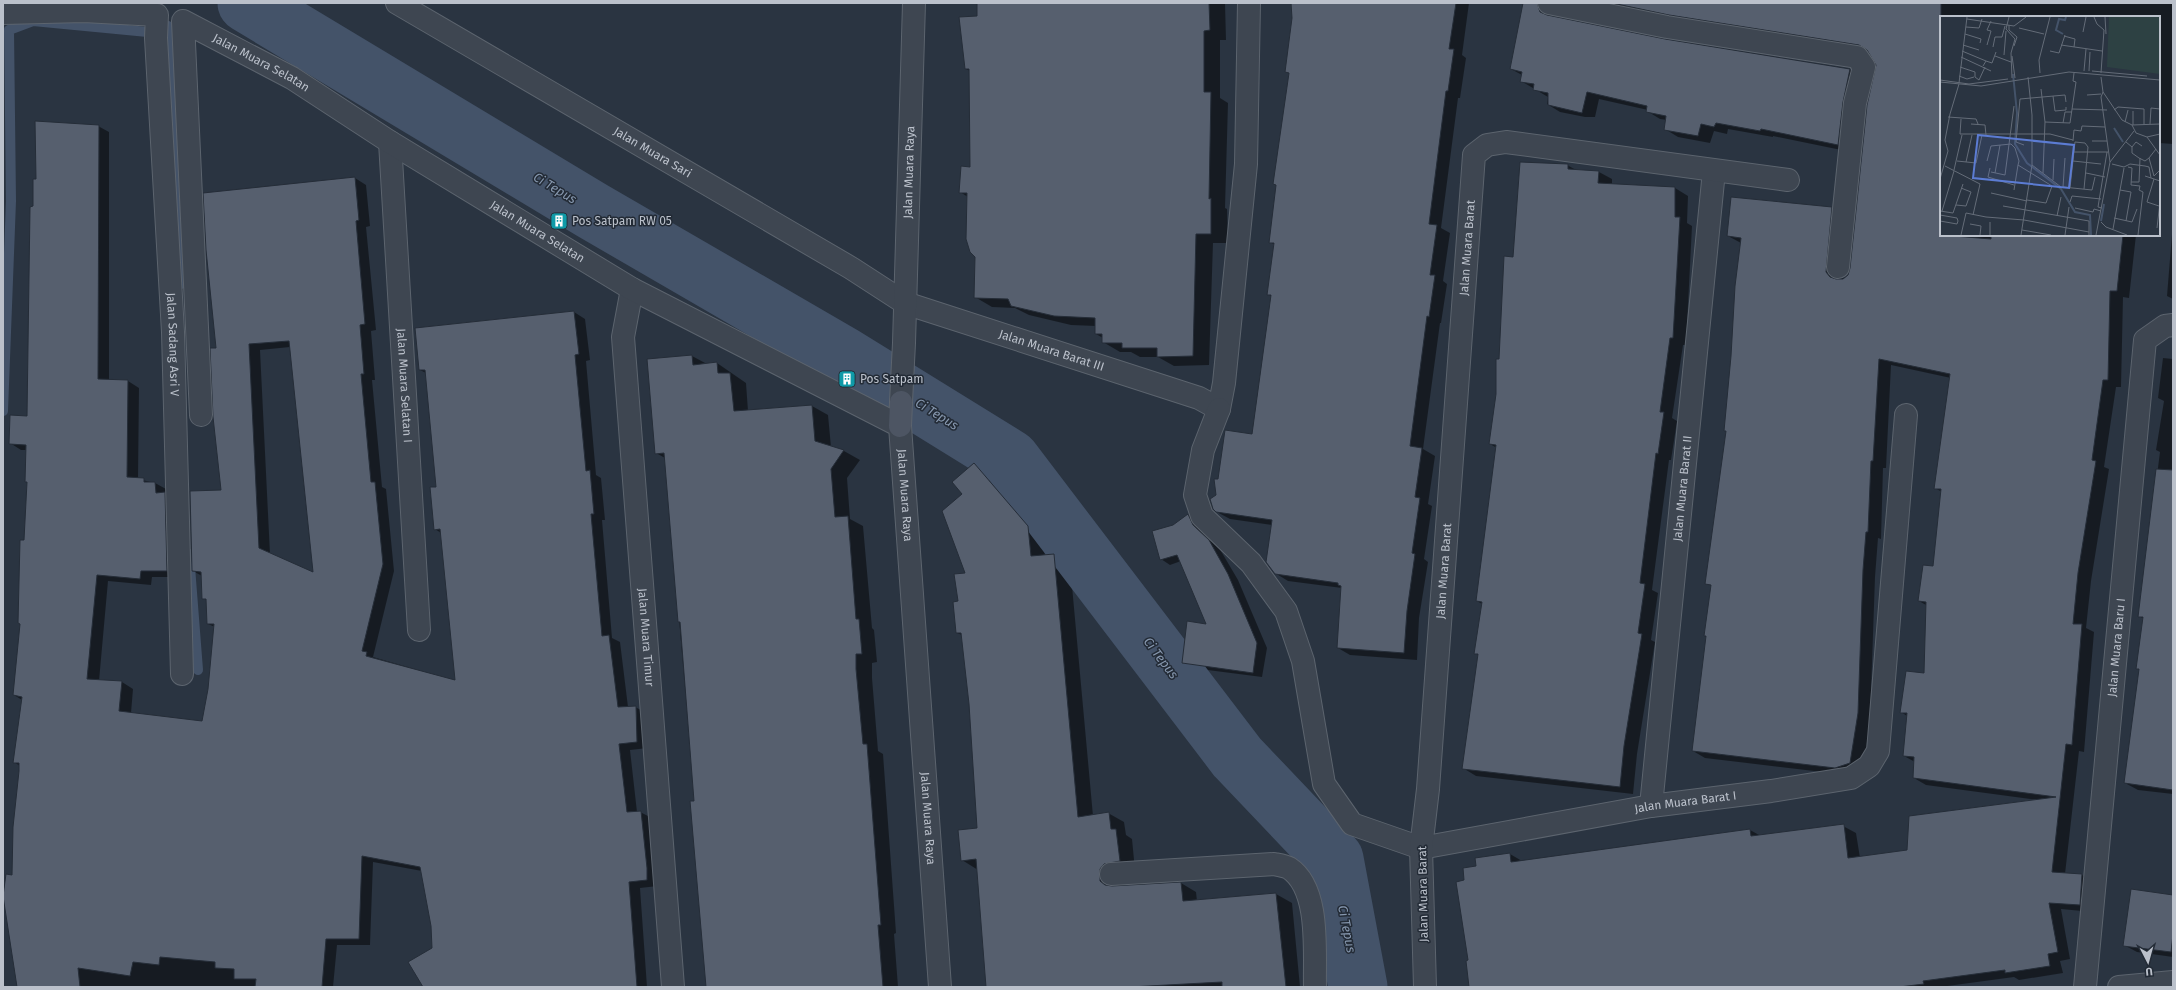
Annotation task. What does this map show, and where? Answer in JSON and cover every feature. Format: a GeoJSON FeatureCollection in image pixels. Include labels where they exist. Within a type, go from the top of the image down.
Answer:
{"type":"FeatureCollection","features":[{"type":"Feature","properties":{"kind":"street","name":"Jalan Muara Raya"},"geometry":{"type":"LineString","coordinates":[[914,3],[904,343],[900,426],[940,987]]}},
{"type":"Feature","properties":{"kind":"street"},"geometry":{"type":"LineString","coordinates":[[1249,3],[1246,164],[1224,383],[1219,409],[1203,450],[1195,495],[1202,516],[1251,563],[1286,611],[1303,661],[1324,784],[1352,824],[1421,848]]}},
{"type":"Feature","properties":{"kind":"street"},"geometry":{"type":"LineString","coordinates":[[1549,3],[1667,27],[1857,57],[1864,67],[1855,103],[1838,267]]}},
{"type":"Feature","properties":{"kind":"street","name":"Jalan Muara Sari"},"geometry":{"type":"LineString","coordinates":[[398,4],[851,268],[905,303]]}},
{"type":"Feature","properties":{"kind":"street","name":"Jalan Sadang Asri V"},"geometry":{"type":"LineString","coordinates":[[3,13],[84,11],[156,27],[173,332],[182,674]]}},
{"type":"Feature","properties":{"kind":"street","name":"Jalan Muara Selatan"},"geometry":{"type":"LineString","coordinates":[[201,415],[183,22],[292,78],[390,142],[632,288],[900,426]]}},
{"type":"Feature","properties":{"kind":"street","name":"Jalan Muara Selatan I"},"geometry":{"type":"LineString","coordinates":[[390,142],[419,630]]}},
{"type":"Feature","properties":{"kind":"street","name":"Jalan Muara Barat"},"geometry":{"type":"LineString","coordinates":[[1425,987],[1421,848],[1428,789],[1474,155],[1488,145],[1506,142],[1714,171]]}},
{"type":"Feature","properties":{"kind":"street"},"geometry":{"type":"LineString","coordinates":[[1714,171],[1788,180]]}},
{"type":"Feature","properties":{"kind":"street","name":"Jalan Muara Barat II"},"geometry":{"type":"LineString","coordinates":[[1651,806],[1714,171]]}},
{"type":"Feature","properties":{"kind":"street","name":"Jalan Muara Timur"},"geometry":{"type":"LineString","coordinates":[[632,288],[623,337],[673,987]]}},
{"type":"Feature","properties":{"kind":"street","name":"Jalan Muara Barat III"},"geometry":{"type":"LineString","coordinates":[[905,303],[1199,398],[1219,409]]}},
{"type":"Feature","properties":{"kind":"street","name":"Jalan Muara Baru I"},"geometry":{"type":"LineString","coordinates":[[2085,987],[2145,340],[2165,326],[2173,325]]}},
{"type":"Feature","properties":{"kind":"street","name":"Jalan Muara Barat I"},"geometry":{"type":"LineString","coordinates":[[1421,848],[1651,806],[1771,791],[1851,778],[1869,766],[1878,751],[1906,415]]}},
{"type":"Feature","properties":{"kind":"street"},"geometry":{"type":"LineString","coordinates":[[1111,874],[1274,864],[1288,868],[1302,881],[1312,904],[1315,987]]}},
{"type":"Feature","properties":{"kind":"street"},"geometry":{"type":"LineString","coordinates":[[2119,987],[2173,982]]}},
{"type":"Feature","properties":{"kind":"building"},"geometry":{"type":"Polygon","coordinates":[[[977,3],[1209,3],[1210,30],[1204,31],[1204,92],[1211,92],[1209,199],[1211,198],[1211,234],[1196,234],[1193,356],[1157,357],[1157,348],[1122,348],[1122,343],[1102,343],[1102,334],[1095,334],[1095,318],[1054,316],[1011,306],[1008,299],[974,298],[975,257],[970,252],[966,239],[967,193],[959,193],[961,166],[970,167],[969,69],[965,69],[959,17],[977,16],[977,3]]]}},
{"type":"Feature","properties":{"kind":"building"},"geometry":{"type":"Polygon","coordinates":[[[1291,3],[1456,3],[1449,49],[1454,49],[1448,91],[1446,91],[1429,224],[1437,225],[1430,275],[1435,275],[1429,317],[1427,316],[1410,446],[1422,448],[1415,497],[1420,498],[1412,553],[1415,554],[1407,611],[1404,653],[1337,648],[1341,586],[1338,585],[1338,583],[1275,574],[1266,562],[1272,520],[1216,512],[1213,509],[1210,499],[1216,495],[1214,479],[1218,479],[1225,430],[1252,434],[1271,295],[1267,295],[1274,243],[1269,243],[1276,185],[1273,184],[1289,73],[1285,72],[1292,18],[1291,3]]]}},
{"type":"Feature","properties":{"kind":"building"},"geometry":{"type":"Polygon","coordinates":[[[1523,3],[1537,3],[1540,12],[1547,15],[1665,39],[1850,69],[1843,102],[1838,145],[1761,129],[1760,131],[1716,123],[1714,127],[1701,124],[1698,136],[1664,130],[1666,116],[1646,112],[1647,106],[1587,92],[1582,113],[1548,105],[1548,93],[1533,90],[1534,84],[1520,82],[1522,72],[1510,69],[1523,3]]]}},
{"type":"Feature","properties":{"kind":"building"},"geometry":{"type":"Polygon","coordinates":[[[1612,3],[1941,3],[1940,236],[1991,239],[1991,236],[2123,236],[2117,291],[2110,291],[2108,380],[2103,380],[2092,460],[2096,461],[2078,573],[2073,624],[2082,624],[2072,745],[2066,744],[2052,872],[2082,874],[2080,905],[2049,903],[2058,952],[2048,954],[2050,966],[2005,973],[2005,970],[1923,981],[1924,984],[1899,987],[1469,987],[1466,961],[1468,960],[1456,882],[1464,880],[1463,868],[1476,866],[1475,858],[1510,853],[1511,862],[1750,829],[1751,836],[1844,824],[1848,858],[1907,850],[1909,816],[2056,797],[1913,778],[1914,757],[1903,756],[1907,713],[1900,713],[1906,671],[1924,673],[1926,602],[1918,601],[1923,565],[1933,566],[1941,489],[1934,489],[1950,374],[1879,359],[1873,461],[1871,461],[1868,532],[1866,532],[1863,570],[1858,713],[1850,763],[1835,768],[1692,751],[1711,585],[1705,584],[1726,431],[1724,431],[1731,356],[1735,286],[1741,238],[1727,236],[1731,197],[1832,207],[1826,272],[1830,277],[1836,279],[1843,279],[1848,275],[1850,268],[1867,105],[1876,65],[1867,50],[1859,45],[1669,15],[1612,3]]]}},
{"type":"Feature","properties":{"kind":"building"},"geometry":{"type":"Polygon","coordinates":[[[35,121],[99,125],[98,379],[128,380],[127,477],[144,478],[144,482],[155,482],[156,493],[165,492],[167,571],[141,571],[140,579],[97,575],[87,679],[122,681],[119,711],[202,721],[208,689],[214,624],[207,624],[206,599],[202,599],[201,572],[192,571],[190,491],[221,490],[213,417],[210,348],[216,348],[206,250],[203,193],[355,177],[359,220],[356,221],[365,324],[360,325],[364,374],[361,374],[371,482],[375,482],[383,564],[362,651],[367,652],[366,656],[455,680],[440,529],[434,530],[430,487],[436,487],[425,370],[419,370],[415,328],[574,311],[579,354],[575,355],[586,471],[590,470],[594,514],[591,514],[602,636],[609,635],[618,707],[636,706],[637,742],[619,744],[627,812],[641,811],[647,868],[647,880],[629,882],[637,987],[423,987],[408,962],[432,948],[431,926],[420,867],[362,856],[359,939],[326,939],[322,987],[255,987],[256,979],[234,979],[234,969],[215,968],[215,962],[160,957],[159,965],[133,962],[130,976],[78,968],[80,987],[17,987],[3,896],[6,874],[12,875],[13,827],[19,771],[19,763],[13,763],[22,697],[13,695],[20,624],[18,623],[20,540],[24,540],[27,482],[25,482],[26,445],[9,444],[10,415],[27,416],[30,207],[33,206],[33,179],[36,179],[35,121]],[[289,341],[249,344],[259,548],[313,572],[289,341]]]}},
{"type":"Feature","properties":{"kind":"building"},"geometry":{"type":"Polygon","coordinates":[[[1520,162],[1568,164],[1568,169],[1599,171],[1598,183],[1675,187],[1675,217],[1680,217],[1673,338],[1670,338],[1660,412],[1664,412],[1658,454],[1656,453],[1640,583],[1645,584],[1638,633],[1642,634],[1624,746],[1620,787],[1462,769],[1478,654],[1474,654],[1482,602],[1476,601],[1496,445],[1489,444],[1496,394],[1496,359],[1499,359],[1504,256],[1513,257],[1520,162]]]}},
{"type":"Feature","properties":{"kind":"building"},"geometry":{"type":"Polygon","coordinates":[[[692,355],[693,365],[717,362],[718,373],[730,373],[734,411],[812,405],[815,441],[844,450],[831,469],[835,517],[848,516],[856,619],[859,619],[862,654],[856,654],[856,669],[863,744],[867,744],[881,925],[878,925],[883,987],[706,987],[690,801],[694,801],[680,622],[678,622],[664,453],[655,454],[647,359],[692,355]]]}},
{"type":"Feature","properties":{"kind":"building"},"geometry":{"type":"Polygon","coordinates":[[[974,463],[1028,526],[1031,556],[1054,554],[1078,817],[1109,812],[1111,829],[1116,829],[1120,861],[1104,864],[1100,869],[1100,881],[1105,885],[1112,886],[1181,882],[1183,901],[1276,893],[1286,987],[1222,987],[1222,982],[1130,987],[986,987],[976,859],[961,861],[958,830],[977,828],[969,704],[961,633],[956,633],[953,602],[958,601],[954,574],[965,573],[942,511],[962,494],[952,482],[974,463]]]}},
{"type":"Feature","properties":{"kind":"building"},"geometry":{"type":"Polygon","coordinates":[[[2156,469],[2173,470],[2173,790],[2124,783],[2139,669],[2136,669],[2143,617],[2138,617],[2156,469]]]}},
{"type":"Feature","properties":{"kind":"building"},"geometry":{"type":"Polygon","coordinates":[[[1188,514],[1193,525],[1209,540],[1228,574],[1257,643],[1253,673],[1182,663],[1187,621],[1206,624],[1177,555],[1160,560],[1152,531],[1173,525],[1188,514]]]}},
{"type":"Feature","properties":{"kind":"building"},"geometry":{"type":"Polygon","coordinates":[[[2131,889],[2173,895],[2173,934],[2171,952],[2123,946],[2131,889]]]}},
{"type":"Feature","properties":{"kind":"waterway","name":"Ci Tepus"},"geometry":{"type":"LineString","coordinates":[[247,3],[593,211],[845,357],[1010,459],[1237,757],[1334,859],[1358,987]]}},
{"type":"Feature","properties":{"kind":"waterway"},"geometry":{"type":"LineString","coordinates":[[3,411],[11,201],[9,30],[33,21],[158,33]]}},
{"type":"Feature","properties":{"kind":"waterway"},"geometry":{"type":"LineString","coordinates":[[168,26],[181,284]]}},
{"type":"Feature","properties":{"kind":"waterway"},"geometry":{"type":"LineString","coordinates":[[189,554],[198,670]]}},
{"type":"Feature","properties":{"kind":"place","name":"Pos Satpam RW 05"},"geometry":{"type":"Point","coordinates":[559,221]}},
{"type":"Feature","properties":{"kind":"place","name":"Pos Satpam"},"geometry":{"type":"Point","coordinates":[847,379]}}]}
